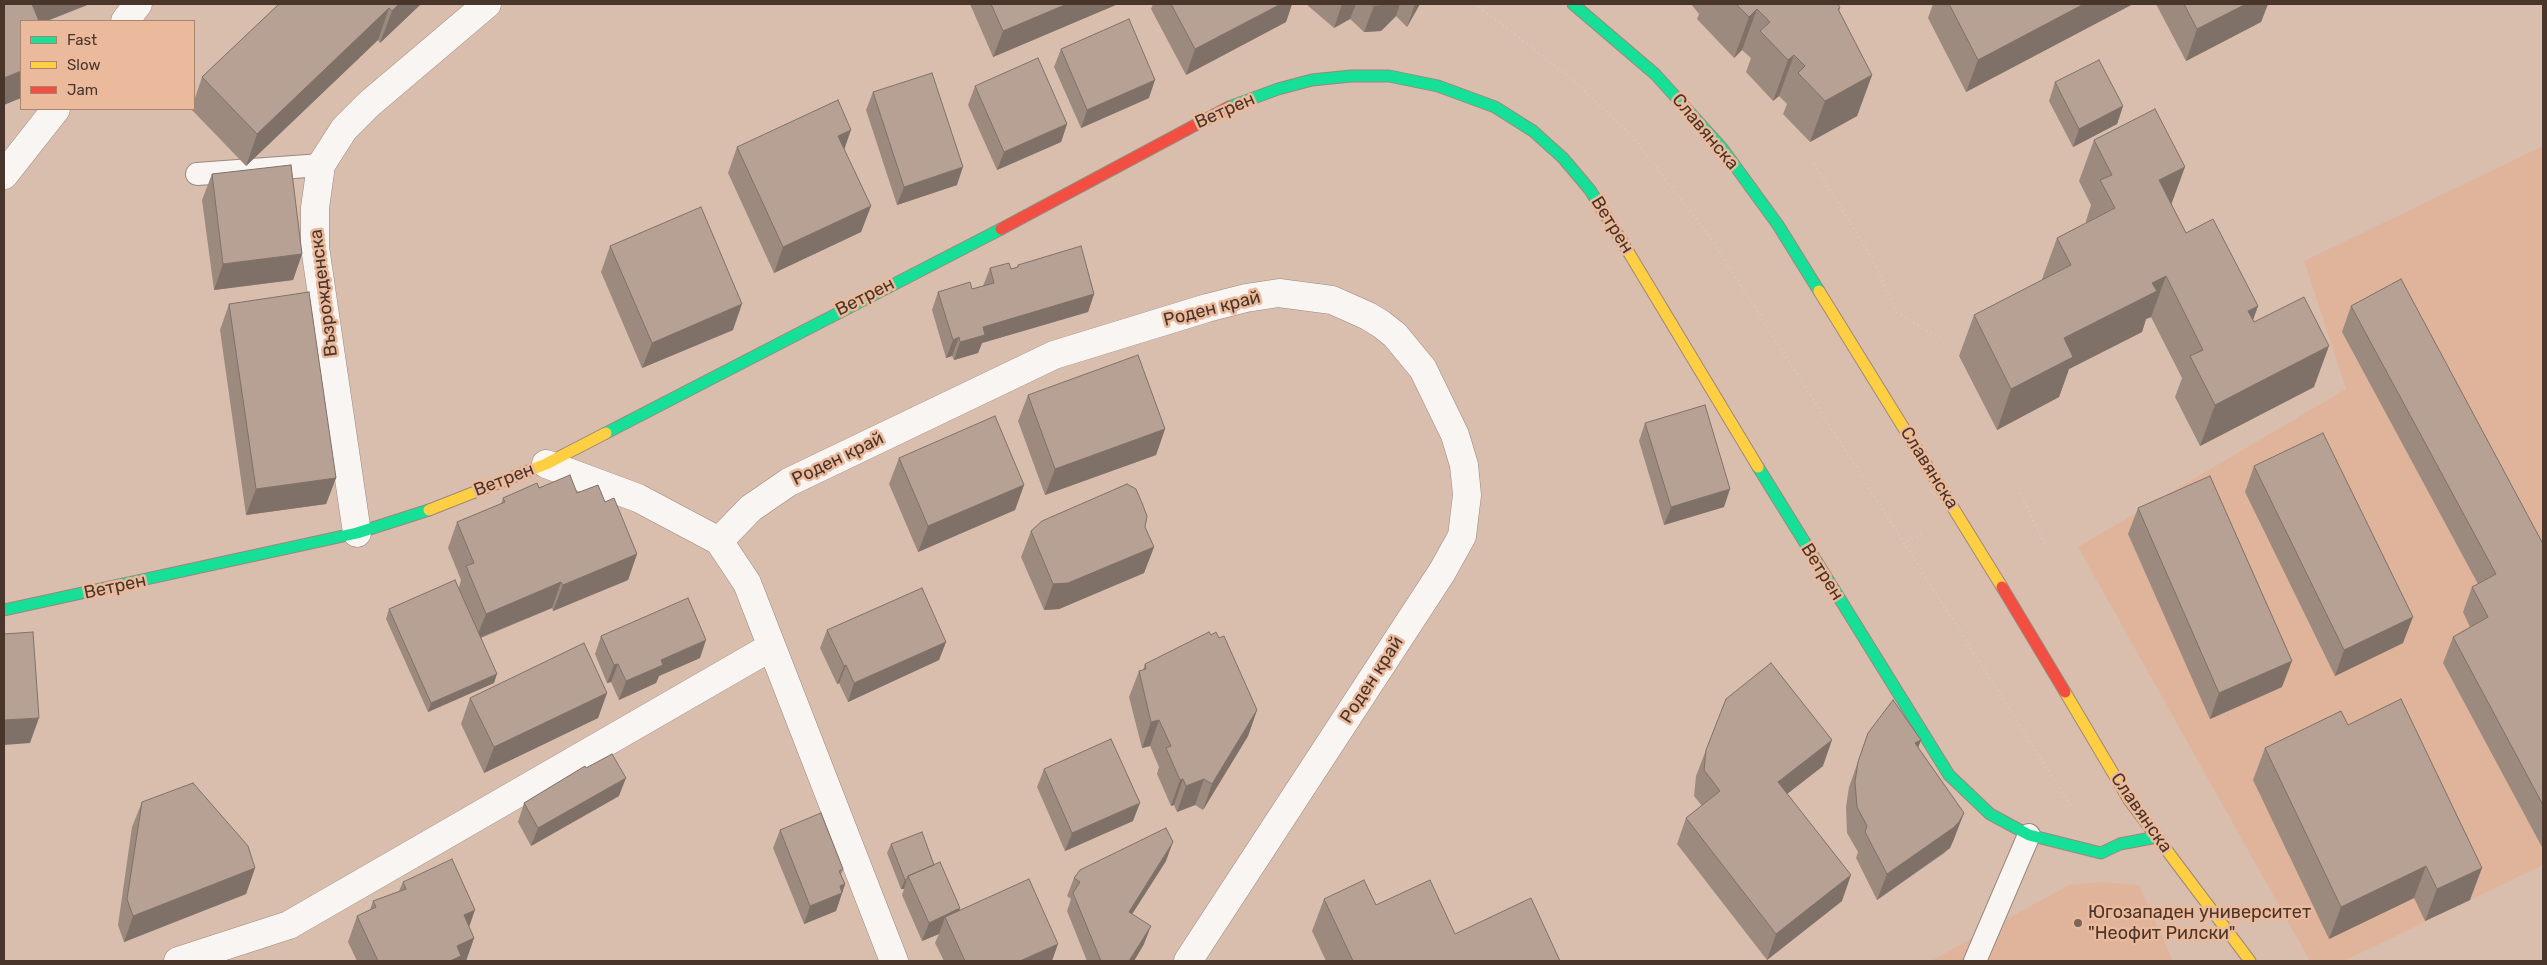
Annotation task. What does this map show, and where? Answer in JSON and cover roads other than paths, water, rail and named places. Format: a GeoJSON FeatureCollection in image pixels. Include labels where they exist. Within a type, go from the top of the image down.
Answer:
{"type":"FeatureCollection","features":[{"type":"Feature","properties":{"kind":"street"},"geometry":{"type":"LineString","coordinates":[[125,20],[138,4]]}},
{"type":"Feature","properties":{"kind":"street","name":"Възрожденска"},"geometry":{"type":"LineString","coordinates":[[357,533],[316,247],[315,208],[321,165],[344,129],[369,104],[487,4]]}},
{"type":"Feature","properties":{"kind":"street","name":"Славянска"},"geometry":{"type":"LineString","coordinates":[[1573,4],[1655,74],[1722,148],[1778,225],[1959,515],[2129,800],[2250,961]]}},
{"type":"Feature","properties":{"kind":"street","name":"Ветрен"},"geometry":{"type":"LineString","coordinates":[[4,610],[357,533],[405,519],[546,464],[1073,191],[1224,108],[1278,89],[1332,78],[1389,76],[1438,86],[1495,107],[1534,130],[1563,158],[1590,190],[1646,279],[1798,534],[1949,775],[1990,814],[2028,835],[2101,853],[2120,844],[2157,837]]}},
{"type":"Feature","properties":{"kind":"street"},"geometry":{"type":"LineString","coordinates":[[4,175],[55,110]]}},
{"type":"Feature","properties":{"kind":"street","name":"Роден край"},"geometry":{"type":"LineString","coordinates":[[719,541],[751,508],[789,482],[1054,354],[1119,333],[1246,298],[1279,293],[1332,300],[1368,316],[1395,335],[1423,369],[1455,435],[1464,465],[1467,495],[1462,536],[1442,572],[1188,961]]}},
{"type":"Feature","properties":{"kind":"street"},"geometry":{"type":"LineString","coordinates":[[546,464],[638,498],[719,541],[747,583],[894,961]]}},
{"type":"Feature","properties":{"kind":"street"},"geometry":{"type":"LineString","coordinates":[[178,961],[289,925],[771,647]]}},
{"type":"Feature","properties":{"kind":"lane"},"geometry":{"type":"LineString","coordinates":[[197,174],[321,165]]}},
{"type":"Feature","properties":{"kind":"lane"},"geometry":{"type":"LineString","coordinates":[[1975,961],[2028,835]]}},
{"type":"Feature","properties":{"kind":"place","name":"Югозападен университет \"Неофит Рилски\""},"geometry":{"type":"Point","coordinates":[2078,923]}}]}
